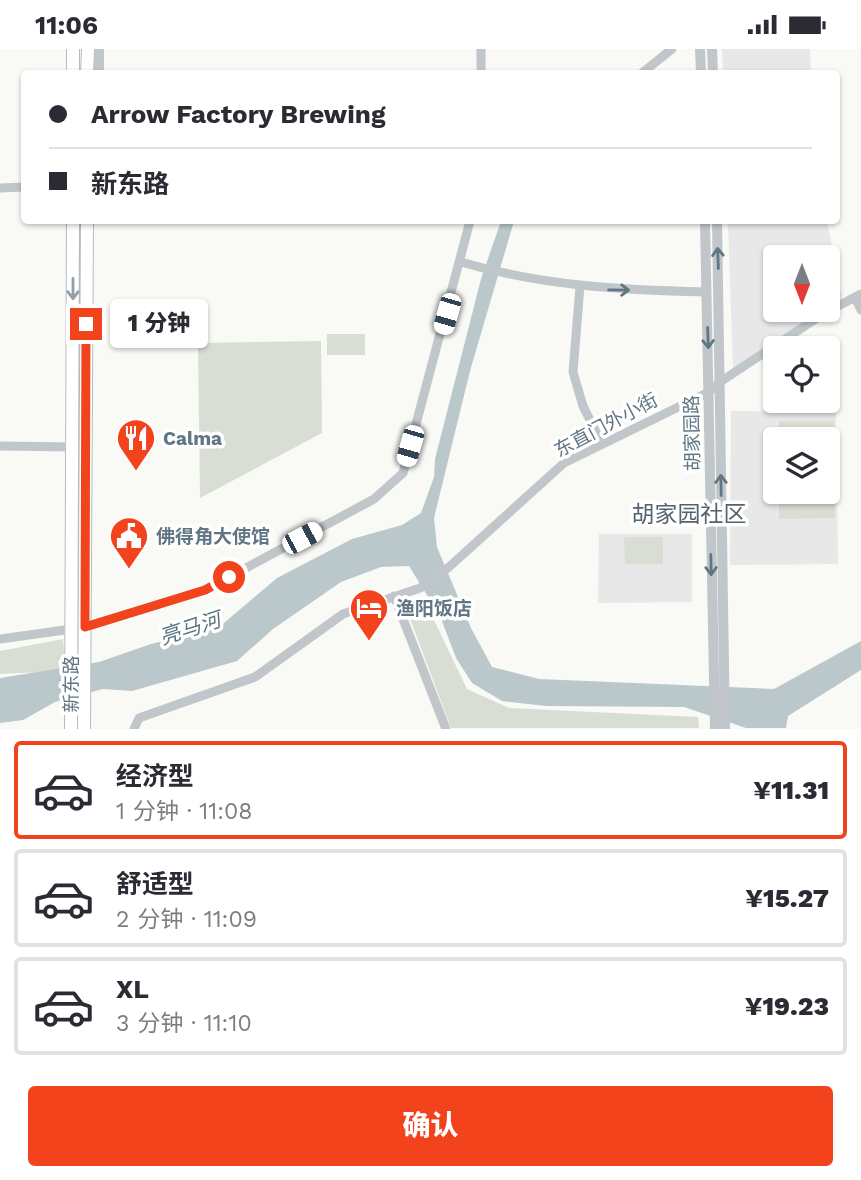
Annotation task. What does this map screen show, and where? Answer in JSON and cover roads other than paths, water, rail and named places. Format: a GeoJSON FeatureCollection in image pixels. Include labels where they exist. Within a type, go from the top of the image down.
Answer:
{"type":"FeatureCollection","features":[{"type":"Feature","properties":{"kind":"main road"},"geometry":{"type":"LineString","coordinates":[[73,70],[74,49]]}},
{"type":"Feature","properties":{"kind":"main road"},"geometry":{"type":"LineString","coordinates":[[87,70],[88,49]]}},
{"type":"Feature","properties":{"kind":"main road","name":"新东路"},"geometry":{"type":"LineString","coordinates":[[71,729],[77,713],[78,651],[73,224]]}},
{"type":"Feature","properties":{"kind":"main road","name":"新东路"},"geometry":{"type":"LineString","coordinates":[[78,628],[87,224]]}},
{"type":"Feature","properties":{"kind":"main road","name":"新东路"},"geometry":{"type":"LineString","coordinates":[[77,713],[84,729]]}},
{"type":"Feature","properties":{"kind":"street"},"geometry":{"type":"LineString","coordinates":[[99,49],[99,70]]}},
{"type":"Feature","properties":{"kind":"street"},"geometry":{"type":"LineString","coordinates":[[481,49],[481,70]]}},
{"type":"Feature","properties":{"kind":"street"},"geometry":{"type":"LineString","coordinates":[[646,70],[672,49]]}},
{"type":"Feature","properties":{"kind":"street"},"geometry":{"type":"LineString","coordinates":[[700,49],[701,70]]}},
{"type":"Feature","properties":{"kind":"street"},"geometry":{"type":"LineString","coordinates":[[712,49],[713,70]]}},
{"type":"Feature","properties":{"kind":"street"},"geometry":{"type":"LineString","coordinates":[[0,188],[21,187]]}},
{"type":"Feature","properties":{"kind":"street"},"geometry":{"type":"LineString","coordinates":[[0,639],[78,628],[205,590],[374,499],[403,473],[469,224]]}},
{"type":"Feature","properties":{"kind":"street","name":"胡家园路"},"geometry":{"type":"LineString","coordinates":[[705,224],[718,676],[725,729]]}},
{"type":"Feature","properties":{"kind":"street","name":"胡家园路"},"geometry":{"type":"LineString","coordinates":[[715,729],[718,676],[720,382],[717,224]]}},
{"type":"Feature","properties":{"kind":"street"},"geometry":{"type":"LineString","coordinates":[[461,262],[503,274],[603,289],[706,292]]}},
{"type":"Feature","properties":{"kind":"street"},"geometry":{"type":"LineString","coordinates":[[580,286],[573,372],[583,406],[603,444]]}},
{"type":"Feature","properties":{"kind":"street"},"geometry":{"type":"LineString","coordinates":[[858,296],[861,310]]}},
{"type":"Feature","properties":{"kind":"street","name":"东直门外小街"},"geometry":{"type":"LineString","coordinates":[[394,596],[420,589],[449,567],[564,463],[709,392],[823,314],[858,296]]}},
{"type":"Feature","properties":{"kind":"street"},"geometry":{"type":"LineString","coordinates":[[0,446],[74,447]]}},
{"type":"Feature","properties":{"kind":"street"},"geometry":{"type":"LineString","coordinates":[[134,729],[139,718],[255,677],[343,614],[394,596],[446,729]]}},
{"type":"Feature","properties":{"kind":"place","name":"Calma"},"geometry":{"type":"Point","coordinates":[136,472]}},
{"type":"Feature","properties":{"kind":"place","name":"佛得角大使馆"},"geometry":{"type":"Point","coordinates":[129,570]}},
{"type":"Feature","properties":{"kind":"place","name":"渔阳饭店"},"geometry":{"type":"Point","coordinates":[369,642]}},
{"type":"Feature","properties":{"kind":"district","name":"胡家园社区"},"geometry":{"type":"Point","coordinates":[689,514]}},
{"type":"Feature","properties":{"kind":"water label","name":"亮马河"},"geometry":{"type":"Point","coordinates":[190,628]}}]}
